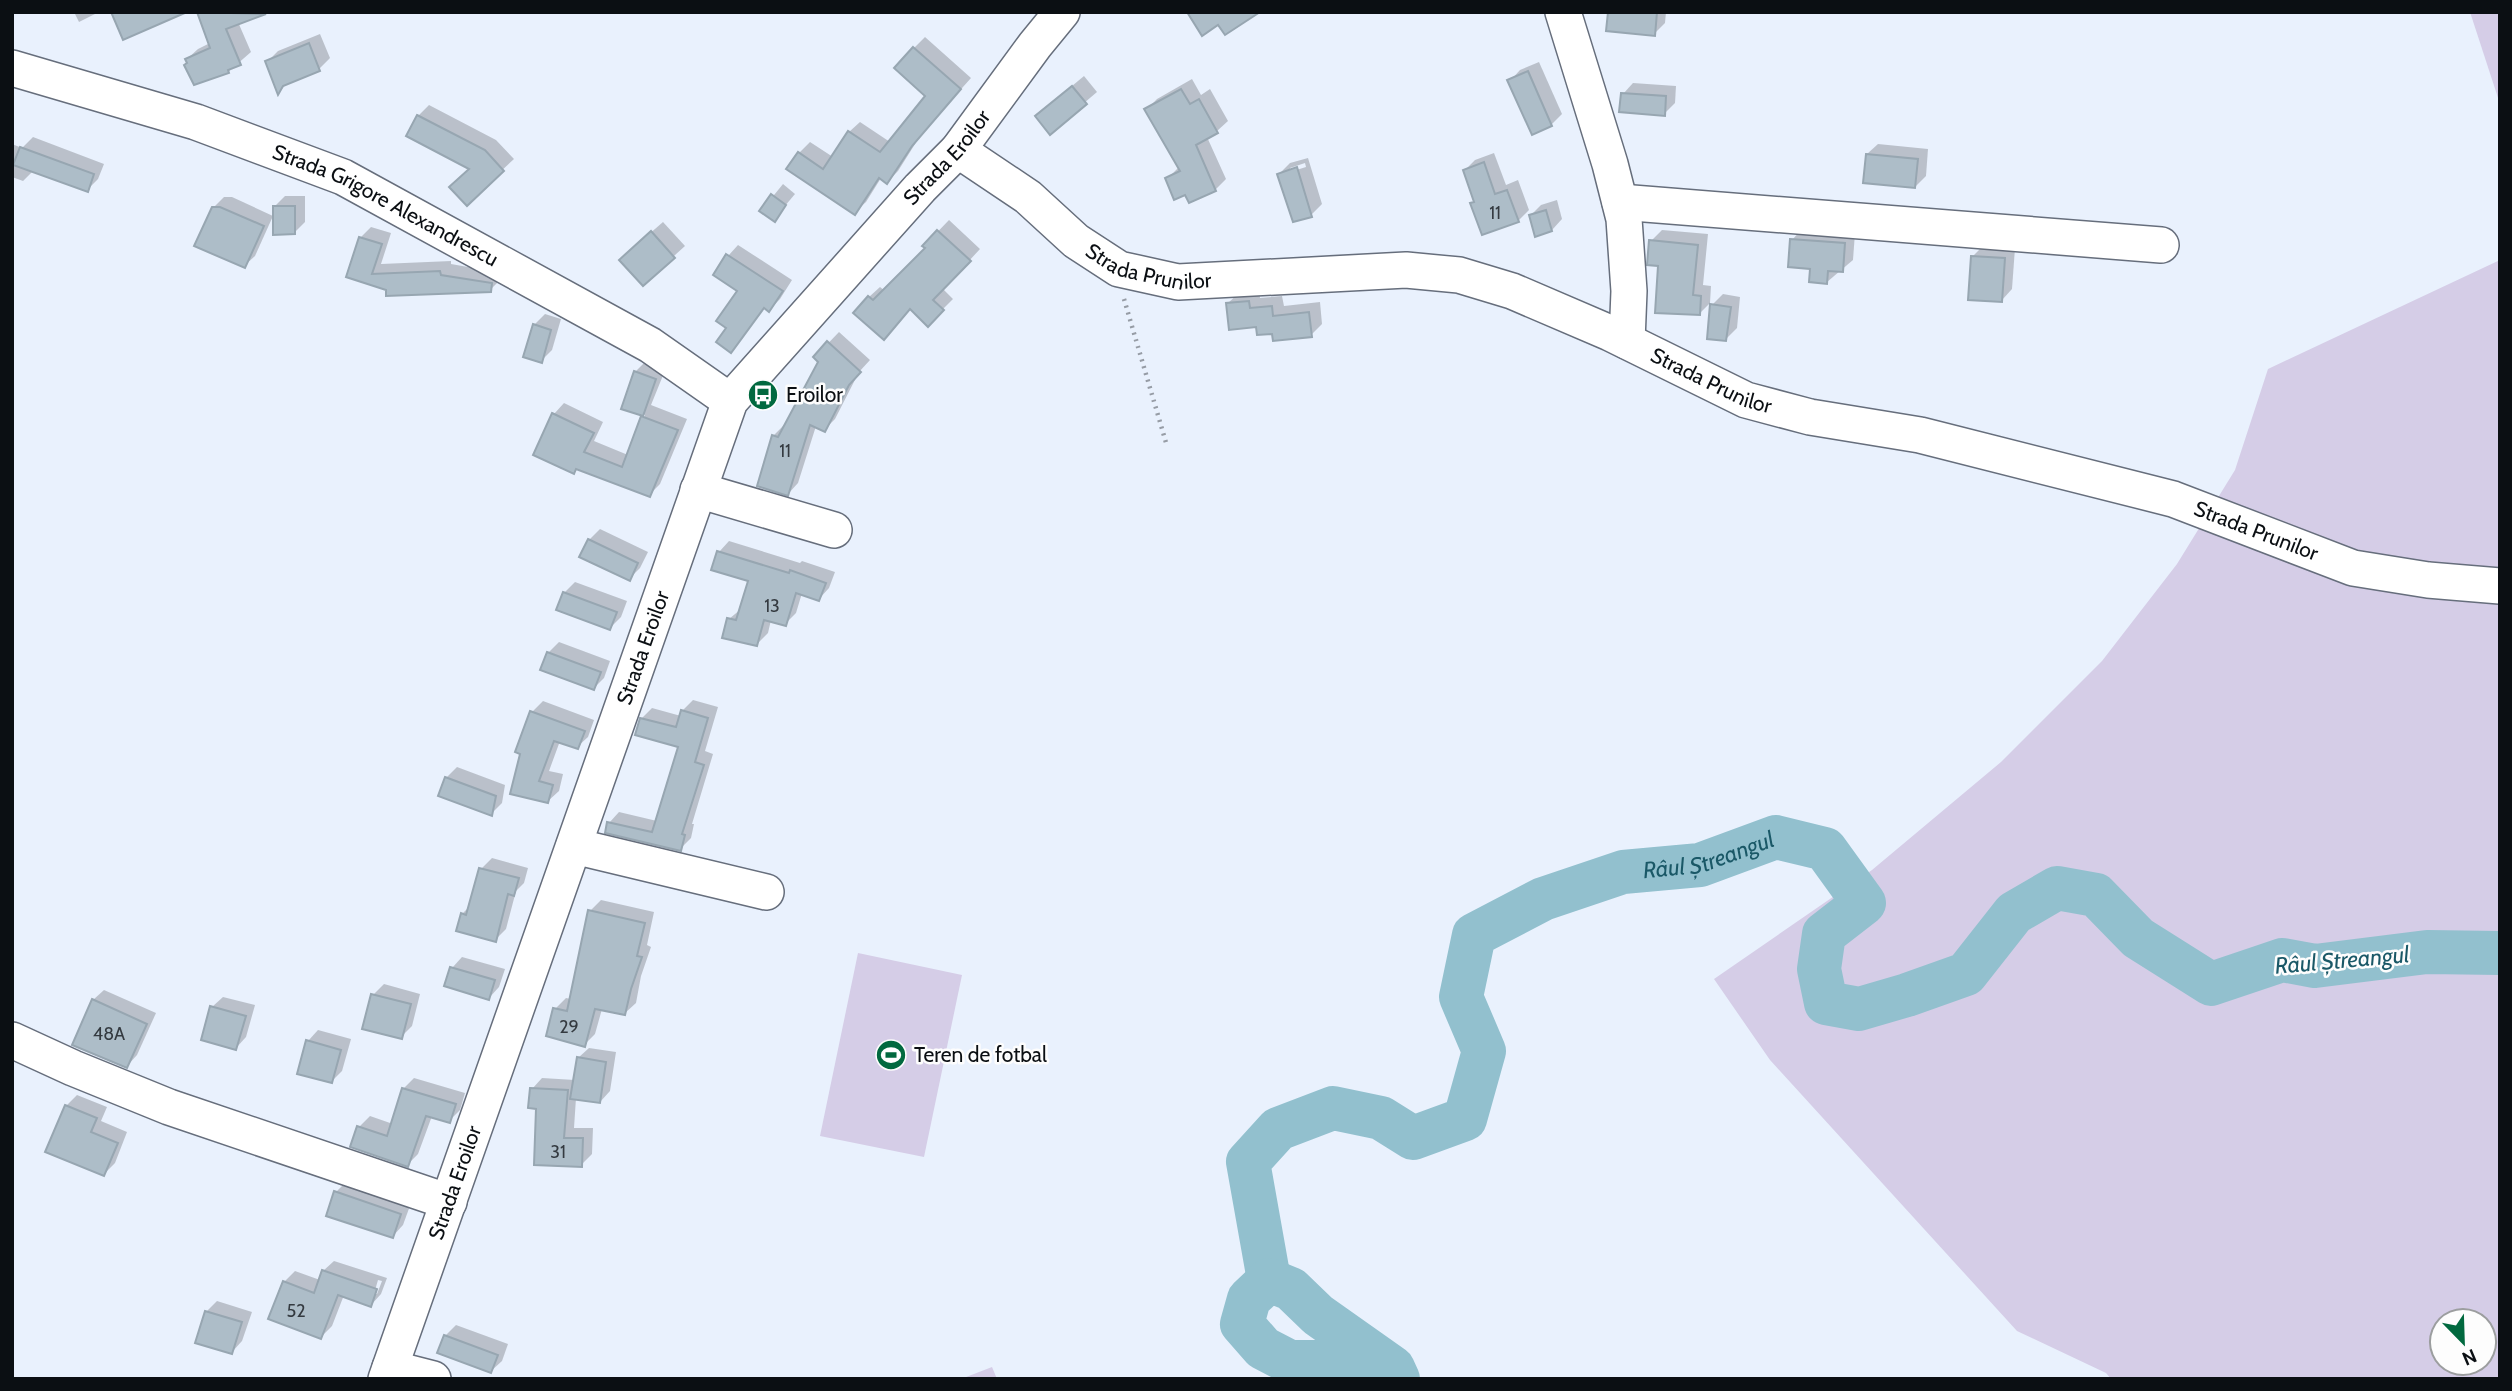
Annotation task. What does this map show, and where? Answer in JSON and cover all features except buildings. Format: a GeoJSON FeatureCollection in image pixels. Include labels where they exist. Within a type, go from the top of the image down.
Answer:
{"type":"FeatureCollection","features":[{"type":"Feature","properties":{"kind":"street","name":"Strada Eroilor"},"geometry":{"type":"LineString","coordinates":[[388,1373],[730,401],[920,188],[958,150],[1062,12]]}},
{"type":"Feature","properties":{"kind":"street"},"geometry":{"type":"LineString","coordinates":[[1563,12],[1624,219],[1629,291],[1627,341]]}},
{"type":"Feature","properties":{"kind":"street","name":"Strada Grigore Alexandrescu"},"geometry":{"type":"LineString","coordinates":[[12,68],[196,122],[343,177],[650,345],[730,401]]}},
{"type":"Feature","properties":{"kind":"street","name":"Strada Prunilor"},"geometry":{"type":"LineString","coordinates":[[958,150],[1028,197],[1076,241],[1119,270],[1178,282],[1406,270],[1459,275],[1512,290],[1627,341],[1746,400],[1810,417],[1920,435],[2173,499],[2353,568],[2428,580],[2500,586]]}},
{"type":"Feature","properties":{"kind":"street"},"geometry":{"type":"LineString","coordinates":[[1620,202],[2161,246]]}},
{"type":"Feature","properties":{"kind":"street"},"geometry":{"type":"LineString","coordinates":[[698,490],[834,530]]}},
{"type":"Feature","properties":{"kind":"street"},"geometry":{"type":"LineString","coordinates":[[574,846],[766,892]]}},
{"type":"Feature","properties":{"kind":"street"},"geometry":{"type":"LineString","coordinates":[[12,1040],[169,1107],[449,1202]]}},
{"type":"Feature","properties":{"kind":"street"},"geometry":{"type":"LineString","coordinates":[[388,1373],[433,1379]]}},
{"type":"Feature","properties":{"kind":"path"},"geometry":{"type":"LineString","coordinates":[[1119,270],[1122,293],[1167,446]]}},
{"type":"Feature","properties":{"kind":"shaded area"},"geometry":{"type":"Polygon","coordinates":[[[2470,12],[2500,12],[2500,104],[2470,12]]]}},
{"type":"Feature","properties":{"kind":"shaded area"},"geometry":{"type":"Polygon","coordinates":[[[2500,260],[2500,1379],[2111,1379],[2106,1373],[2017,1331],[1770,1060],[1714,979],[1872,870],[2001,762],[2102,661],[2177,564],[2235,470],[2268,369],[2500,260]]]}},
{"type":"Feature","properties":{"kind":"shaded area","name":"Teren de fotbal"},"geometry":{"type":"Polygon","coordinates":[[[858,953],[962,975],[924,1157],[820,1136],[858,953]]]}},
{"type":"Feature","properties":{"kind":"shaded area"},"geometry":{"type":"Polygon","coordinates":[[[992,1367],[997,1379],[961,1379],[992,1367]]]}},
{"type":"Feature","properties":{"kind":"waterway","name":"Râul Ștreangul"},"geometry":{"type":"LineString","coordinates":[[1269,1280],[1248,1162],[1278,1129],[1333,1108],[1381,1118],[1413,1138],[1465,1119],[1484,1051],[1461,997],[1474,935],[1543,899],[1623,872],[1700,865],[1776,837],[1825,849],[1864,903],[1824,934],[1819,969],[1826,1003],[1859,1009],[1966,974],[2014,913],[2057,888],[2096,895],[2138,938],[2211,984],[2282,960],[2315,966],[2427,952],[2500,953]]}},
{"type":"Feature","properties":{"kind":"waterway"},"geometry":{"type":"LineString","coordinates":[[1361,1379],[1348,1362],[1290,1362],[1263,1348],[1242,1324],[1249,1299],[1269,1280],[1291,1289],[1318,1315],[1393,1368],[1398,1379]]}},
{"type":"Feature","properties":{"kind":"place","name":"Eroilor"},"geometry":{"type":"Point","coordinates":[763,395]}},
{"type":"Feature","properties":{"kind":"place","name":"Teren de fotbal"},"geometry":{"type":"Point","coordinates":[891,1055]}}]}
